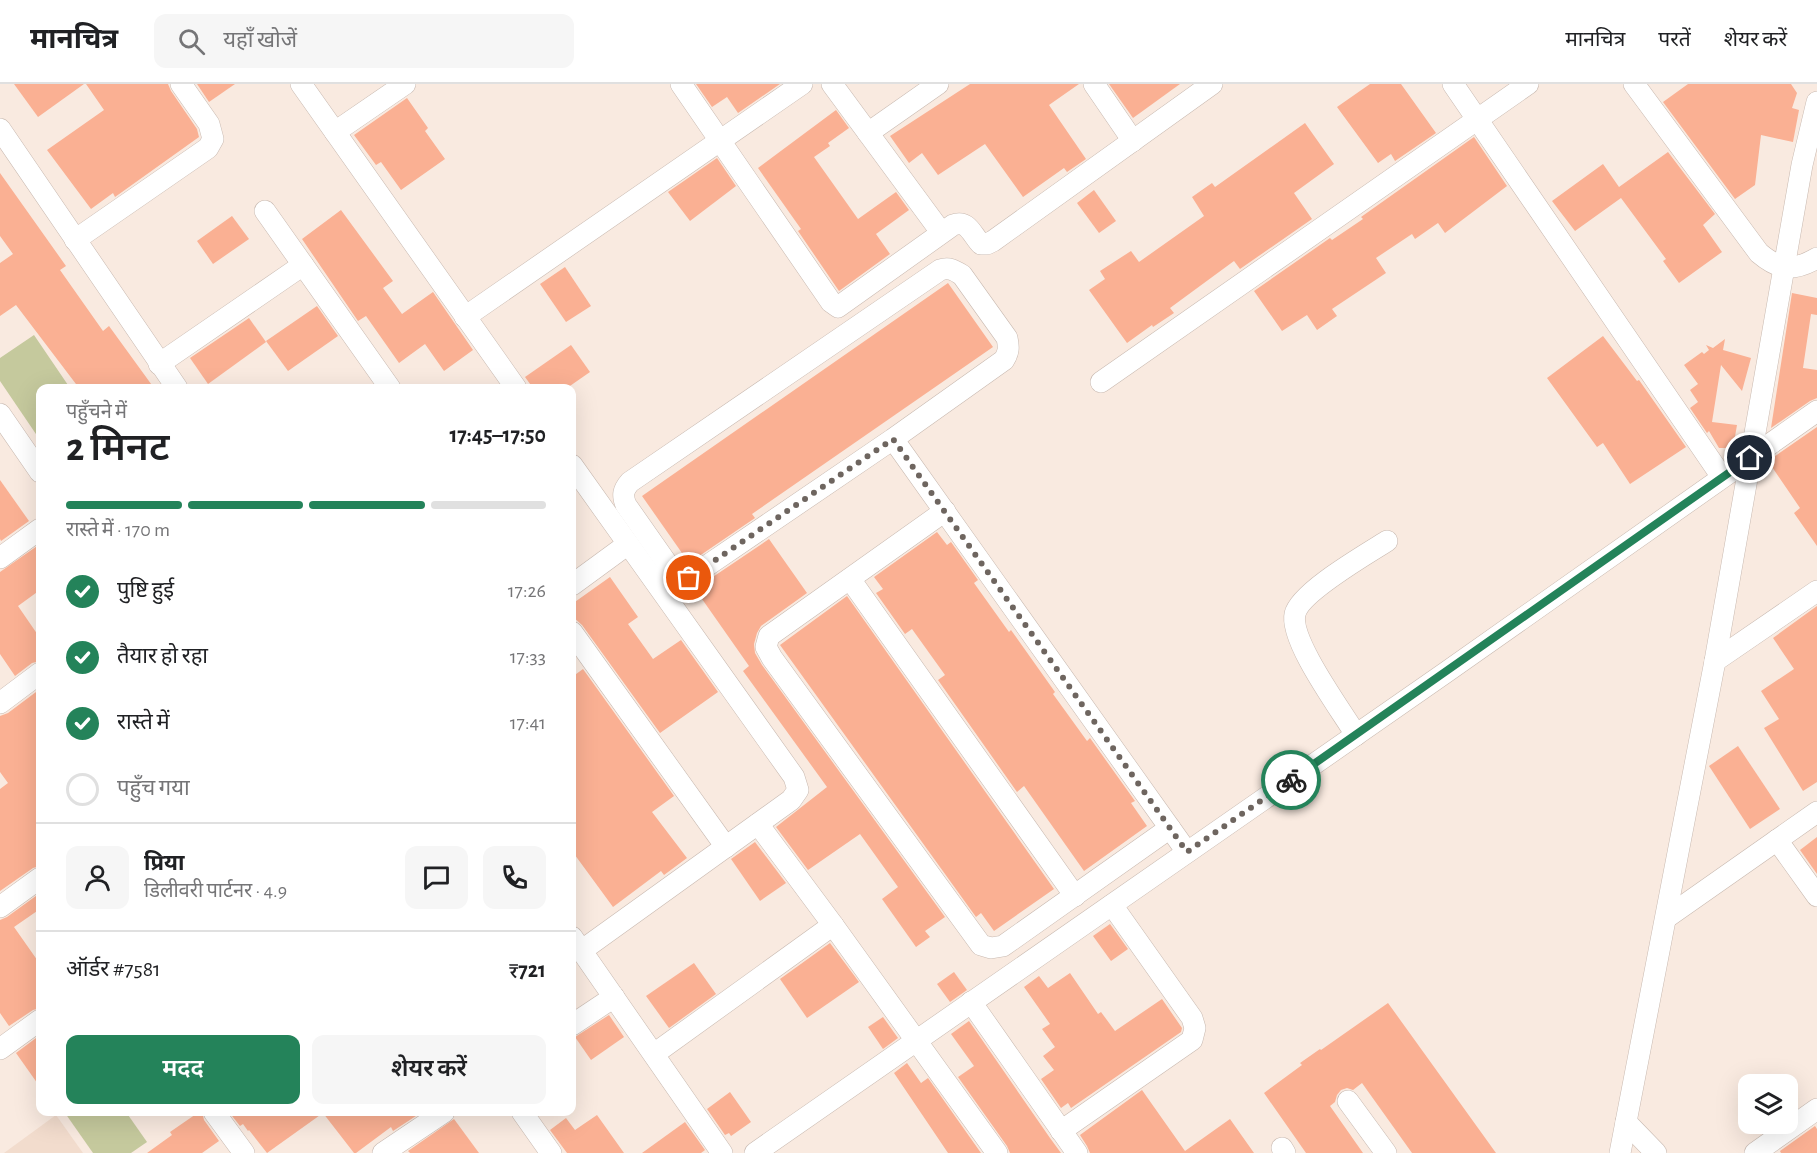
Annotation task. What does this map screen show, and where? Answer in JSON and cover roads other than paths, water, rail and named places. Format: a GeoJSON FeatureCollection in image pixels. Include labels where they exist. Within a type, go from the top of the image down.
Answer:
{"type":"FeatureCollection","features":[{"type":"Feature","properties":{"kind":"street"},"geometry":{"type":"LineString","coordinates":[[75,240],[208,148],[213,139],[209,124],[181,84]]}},
{"type":"Feature","properties":{"kind":"street"},"geometry":{"type":"LineString","coordinates":[[301,84],[513,384]]}},
{"type":"Feature","properties":{"kind":"street"},"geometry":{"type":"LineString","coordinates":[[335,132],[405,84]]}},
{"type":"Feature","properties":{"kind":"street"},"geometry":{"type":"LineString","coordinates":[[681,84],[835,306],[838,307],[941,232],[958,223],[964,224],[981,244],[987,244],[1212,84]]}},
{"type":"Feature","properties":{"kind":"street"},"geometry":{"type":"LineString","coordinates":[[465,317],[802,84]]}},
{"type":"Feature","properties":{"kind":"street"},"geometry":{"type":"LineString","coordinates":[[832,84],[941,232]]}},
{"type":"Feature","properties":{"kind":"street"},"geometry":{"type":"LineString","coordinates":[[868,133],[938,84]]}},
{"type":"Feature","properties":{"kind":"street"},"geometry":{"type":"LineString","coordinates":[[1094,84],[1133,141]]}},
{"type":"Feature","properties":{"kind":"street"},"geometry":{"type":"LineString","coordinates":[[1453,84],[1722,477]]}},
{"type":"Feature","properties":{"kind":"street"},"geometry":{"type":"LineString","coordinates":[[1101,382],[1528,84]]}},
{"type":"Feature","properties":{"kind":"street"},"geometry":{"type":"LineString","coordinates":[[1634,84],[1759,253],[1770,262],[1784,268],[1802,265],[1817,258]]}},
{"type":"Feature","properties":{"kind":"street"},"geometry":{"type":"LineString","coordinates":[[1620,1153],[1715,661],[1784,268],[1810,160],[1817,102]]}},
{"type":"Feature","properties":{"kind":"street"},"geometry":{"type":"LineString","coordinates":[[0,129],[174,384]]}},
{"type":"Feature","properties":{"kind":"street"},"geometry":{"type":"LineString","coordinates":[[265,211],[387,384]]}},
{"type":"Feature","properties":{"kind":"street"},"geometry":{"type":"LineString","coordinates":[[159,364],[303,266]]}},
{"type":"Feature","properties":{"kind":"street"},"geometry":{"type":"LineString","coordinates":[[947,268],[954,270],[962,275],[1007,338],[1008,353],[1004,360],[893,439],[689,578],[681,579],[673,572],[626,505],[623,496],[624,489],[630,482],[940,270],[947,268]]}},
{"type":"Feature","properties":{"kind":"street"},"geometry":{"type":"LineString","coordinates":[[755,1153],[1817,411]]}},
{"type":"Feature","properties":{"kind":"street"},"geometry":{"type":"LineString","coordinates":[[0,414],[36,466]]}},
{"type":"Feature","properties":{"kind":"street"},"geometry":{"type":"LineString","coordinates":[[893,439],[1187,852]]}},
{"type":"Feature","properties":{"kind":"street"},"geometry":{"type":"LineString","coordinates":[[576,471],[794,777],[798,790],[790,800],[726,847],[576,944],[722,1153]]}},
{"type":"Feature","properties":{"kind":"street"},"geometry":{"type":"LineString","coordinates":[[945,511],[769,636],[766,647],[771,658],[981,945],[992,948],[1003,946],[1170,828]]}},
{"type":"Feature","properties":{"kind":"street"},"geometry":{"type":"LineString","coordinates":[[0,558],[36,532]]}},
{"type":"Feature","properties":{"kind":"street"},"geometry":{"type":"LineString","coordinates":[[1356,735],[1301,646],[1295,630],[1295,613],[1305,599],[1319,586],[1387,541]]}},
{"type":"Feature","properties":{"kind":"street"},"geometry":{"type":"LineString","coordinates":[[576,582],[628,544]]}},
{"type":"Feature","properties":{"kind":"street"},"geometry":{"type":"LineString","coordinates":[[850,579],[1075,896]]}},
{"type":"Feature","properties":{"kind":"street"},"geometry":{"type":"LineString","coordinates":[[1715,661],[1817,591]]}},
{"type":"Feature","properties":{"kind":"street"},"geometry":{"type":"LineString","coordinates":[[576,638],[726,847]]}},
{"type":"Feature","properties":{"kind":"street"},"geometry":{"type":"LineString","coordinates":[[0,703],[36,676]]}},
{"type":"Feature","properties":{"kind":"street"},"geometry":{"type":"LineString","coordinates":[[1666,918],[1817,812]]}},
{"type":"Feature","properties":{"kind":"street"},"geometry":{"type":"LineString","coordinates":[[758,824],[997,1153]]}},
{"type":"Feature","properties":{"kind":"street"},"geometry":{"type":"LineString","coordinates":[[1778,840],[1817,896]]}},
{"type":"Feature","properties":{"kind":"street"},"geometry":{"type":"LineString","coordinates":[[0,907],[36,881]]}},
{"type":"Feature","properties":{"kind":"street"},"geometry":{"type":"LineString","coordinates":[[1061,1131],[1192,1040],[1195,1028],[1192,1018],[1112,905]]}},
{"type":"Feature","properties":{"kind":"street"},"geometry":{"type":"LineString","coordinates":[[654,1054],[833,925]]}},
{"type":"Feature","properties":{"kind":"street"},"geometry":{"type":"LineString","coordinates":[[576,1022],[614,997]]}},
{"type":"Feature","properties":{"kind":"street"},"geometry":{"type":"LineString","coordinates":[[971,1002],[1077,1153]]}},
{"type":"Feature","properties":{"kind":"street"},"geometry":{"type":"LineString","coordinates":[[0,1049],[36,1023]]}},
{"type":"Feature","properties":{"kind":"street"},"geometry":{"type":"LineString","coordinates":[[1348,1101],[1386,1153]]}},
{"type":"Feature","properties":{"kind":"street"},"geometry":{"type":"LineString","coordinates":[[217,1116],[244,1153]]}},
{"type":"Feature","properties":{"kind":"street"},"geometry":{"type":"LineString","coordinates":[[383,1153],[438,1116]]}},
{"type":"Feature","properties":{"kind":"street"},"geometry":{"type":"LineString","coordinates":[[525,1116],[551,1153]]}},
{"type":"Feature","properties":{"kind":"street"},"geometry":{"type":"LineString","coordinates":[[1755,1153],[1815,1116]]}},
{"type":"Feature","properties":{"kind":"street"},"geometry":{"type":"LineString","coordinates":[[1626,1122],[1656,1153]]}}]}
